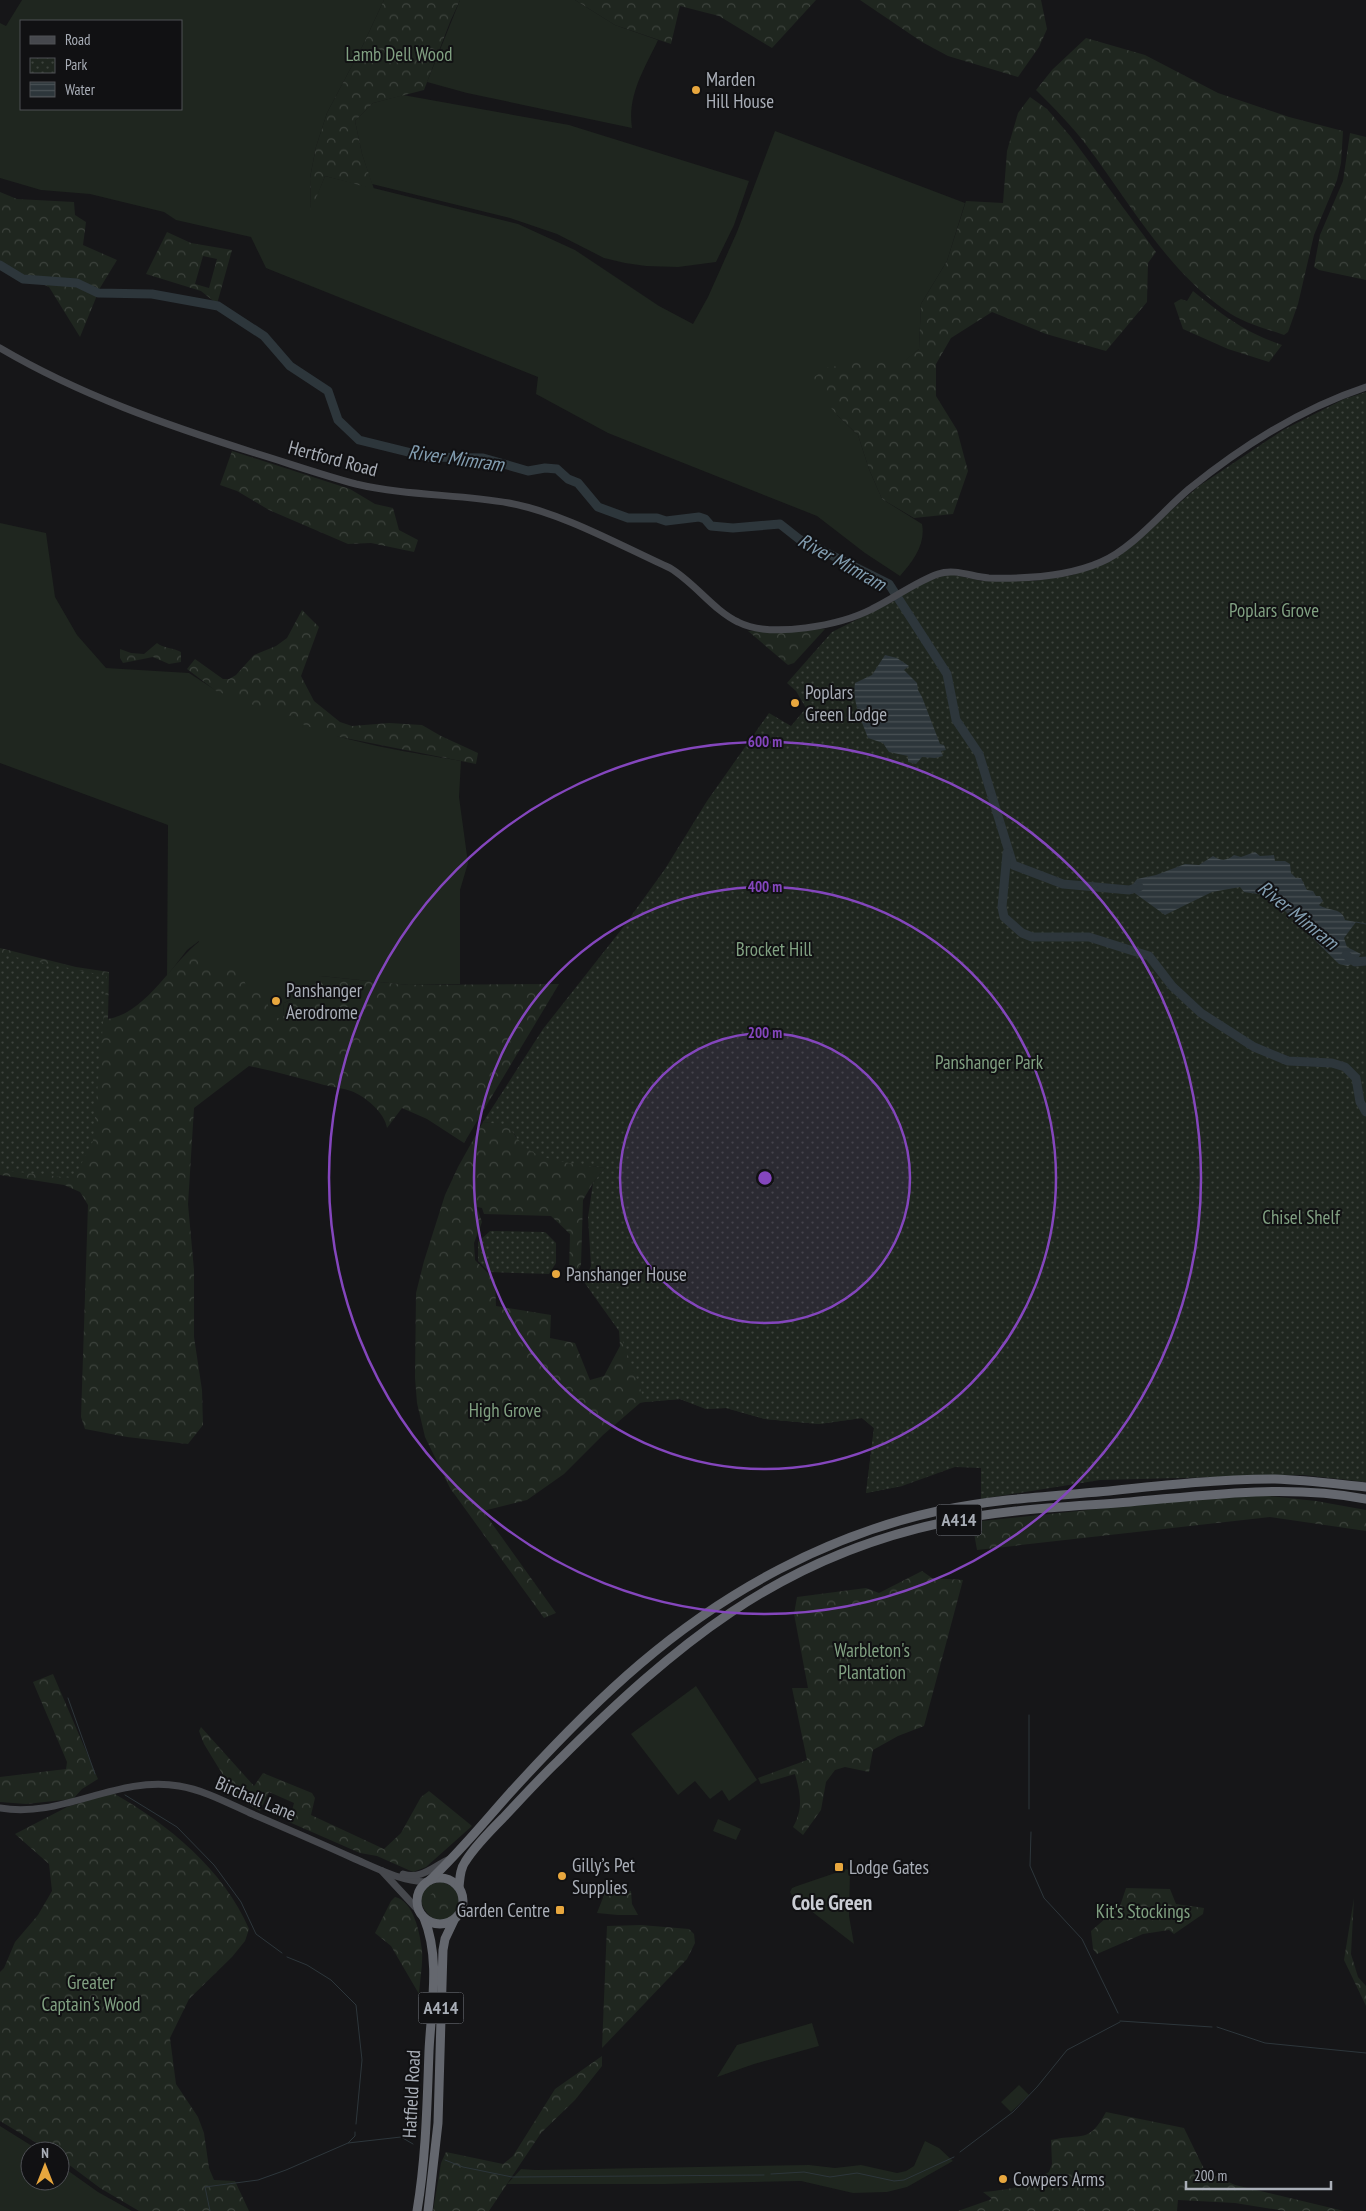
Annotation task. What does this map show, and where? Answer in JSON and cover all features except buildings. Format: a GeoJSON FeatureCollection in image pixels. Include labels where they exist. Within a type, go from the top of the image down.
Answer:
{"type":"FeatureCollection","features":[{"type":"Feature","properties":{"kind":"highway","name":"A414"},"geometry":{"type":"LineString","coordinates":[[428,1881],[454,1857],[554,1746],[640,1664],[716,1607],[816,1551],[911,1518],[986,1503],[1250,1480],[1293,1480],[1366,1487]]}},
{"type":"Feature","properties":{"kind":"highway","name":"A414"},"geometry":{"type":"LineString","coordinates":[[459,1887],[464,1864],[492,1829],[553,1766],[642,1681],[681,1647],[728,1614],[764,1590],[823,1560],[877,1539],[917,1528],[990,1515],[1175,1496],[1260,1490],[1333,1493],[1366,1499]]}},
{"type":"Feature","properties":{"kind":"highway"},"geometry":{"type":"LineString","coordinates":[[436,1878],[449,1879],[459,1887],[464,1899],[463,1906],[454,1920],[439,1924],[422,1915],[417,1905],[418,1892],[428,1881],[436,1878]]}},
{"type":"Feature","properties":{"kind":"highway","name":"Hatfield Road"},"geometry":{"type":"LineString","coordinates":[[417,2211],[425,2154],[433,1976],[432,1938],[422,1915]]}},
{"type":"Feature","properties":{"kind":"highway","name":"Hatfield Road"},"geometry":{"type":"LineString","coordinates":[[428,2211],[438,2123],[443,1950],[445,1938],[454,1920]]}},
{"type":"Feature","properties":{"kind":"main road","name":"Hertford Road"},"geometry":{"type":"LineString","coordinates":[[0,348],[39,371],[78,390],[145,417],[336,478],[381,489],[510,503],[542,512],[670,568],[682,575],[738,622],[767,628],[817,626],[853,618],[926,579],[946,572],[986,578],[1023,578],[1078,569],[1102,562],[1124,549],[1164,511],[1215,470],[1305,413],[1366,387]]}},
{"type":"Feature","properties":{"kind":"main road","name":"Birchall Lane"},"geometry":{"type":"LineString","coordinates":[[0,1808],[15,1810],[48,1809],[110,1790],[139,1784],[180,1786],[201,1792],[404,1880],[428,1881]]}},
{"type":"Feature","properties":{"kind":"main road"},"geometry":{"type":"LineString","coordinates":[[384,1872],[419,1876],[454,1857]]}},
{"type":"Feature","properties":{"kind":"main road","name":"Birchall Lane"},"geometry":{"type":"LineString","coordinates":[[384,1872],[422,1915]]}},
{"type":"Feature","properties":{"kind":"green space"},"geometry":{"type":"Polygon","coordinates":[[[22,0],[384,0],[363,45],[327,113],[316,147],[310,178],[311,209],[325,176],[518,224],[575,250],[659,306],[693,324],[708,297],[737,232],[775,131],[965,203],[947,261],[921,304],[919,349],[904,362],[858,362],[837,415],[858,435],[869,469],[882,499],[922,524],[922,538],[914,558],[900,576],[865,553],[817,516],[608,433],[536,394],[538,377],[266,268],[251,237],[176,220],[164,212],[90,194],[41,190],[0,178],[0,23],[6,26],[22,0]]]}},
{"type":"Feature","properties":{"kind":"green space","name":"Lamb Dell Wood"},"geometry":{"type":"Polygon","coordinates":[[[384,0],[460,0],[424,90],[373,103],[355,121],[362,154],[374,189],[325,176],[311,211],[310,178],[316,147],[327,113],[363,45],[384,0]]]}},
{"type":"Feature","properties":{"kind":"green space"},"geometry":{"type":"Polygon","coordinates":[[[460,0],[575,0],[615,25],[658,40],[638,82],[632,104],[632,128],[467,93],[427,82],[460,0]]]}},
{"type":"Feature","properties":{"kind":"green space"},"geometry":{"type":"Polygon","coordinates":[[[575,0],[816,0],[772,48],[719,16],[680,6],[671,44],[615,25],[575,0]]]}},
{"type":"Feature","properties":{"kind":"green space"},"geometry":{"type":"Polygon","coordinates":[[[860,0],[1041,0],[1047,29],[1039,47],[1018,77],[948,56],[922,42],[860,0]]]}},
{"type":"Feature","properties":{"kind":"green space"},"geometry":{"type":"Polygon","coordinates":[[[1086,38],[1145,55],[1218,93],[1289,117],[1343,131],[1341,163],[1337,180],[1314,235],[1298,304],[1288,332],[1284,335],[1232,315],[1204,294],[1167,255],[1081,139],[1063,117],[1036,90],[1052,70],[1086,38]]]}},
{"type":"Feature","properties":{"kind":"green space"},"geometry":{"type":"Polygon","coordinates":[[[403,95],[569,125],[749,181],[734,225],[716,262],[678,267],[646,266],[604,258],[557,234],[510,218],[372,184],[362,154],[355,121],[373,103],[403,95]]]}},
{"type":"Feature","properties":{"kind":"green space"},"geometry":{"type":"Polygon","coordinates":[[[1030,97],[1047,109],[1071,137],[1156,252],[1148,263],[1147,302],[1106,351],[1046,334],[992,312],[951,338],[936,364],[936,396],[957,430],[968,471],[953,514],[914,518],[882,499],[869,469],[858,435],[837,415],[809,381],[826,368],[858,362],[903,362],[919,349],[921,304],[947,261],[966,201],[1003,203],[1007,151],[1018,113],[1030,97]]]}},
{"type":"Feature","properties":{"kind":"green space"},"geometry":{"type":"Polygon","coordinates":[[[1350,133],[1366,137],[1366,280],[1319,270],[1314,267],[1320,235],[1343,181],[1350,133]]]}},
{"type":"Feature","properties":{"kind":"green space"},"geometry":{"type":"Polygon","coordinates":[[[0,192],[17,199],[74,202],[75,215],[86,222],[83,245],[117,260],[100,288],[80,337],[49,287],[0,263],[0,192]]]}},
{"type":"Feature","properties":{"kind":"green space"},"geometry":{"type":"Polygon","coordinates":[[[167,232],[191,243],[232,250],[217,304],[201,291],[146,274],[167,232]],[[203,256],[195,284],[209,288],[217,259],[203,256]]]}},
{"type":"Feature","properties":{"kind":"green space"},"geometry":{"type":"Polygon","coordinates":[[[1193,291],[1245,329],[1282,345],[1269,362],[1228,349],[1183,329],[1174,303],[1181,299],[1187,301],[1193,291]]]}},
{"type":"Feature","properties":{"kind":"green space","name":"Panshanger Park"},"geometry":{"type":"Polygon","coordinates":[[[1366,392],[1366,1482],[1303,1475],[1100,1480],[981,1499],[981,1468],[955,1467],[902,1486],[866,1493],[874,1428],[862,1418],[819,1424],[765,1419],[726,1408],[706,1409],[680,1399],[645,1402],[619,1331],[584,1282],[591,1266],[588,1217],[593,1183],[605,1168],[567,1163],[538,1155],[524,1146],[508,1125],[483,1122],[543,1029],[621,930],[665,869],[707,801],[769,713],[791,726],[806,708],[796,691],[787,683],[832,632],[892,602],[923,582],[950,574],[982,581],[1033,581],[1073,575],[1119,556],[1199,486],[1283,430],[1344,399],[1366,392]]]}},
{"type":"Feature","properties":{"kind":"green space"},"geometry":{"type":"Polygon","coordinates":[[[232,451],[350,489],[375,504],[393,508],[399,530],[418,540],[414,552],[371,543],[348,544],[269,510],[237,491],[220,485],[232,451]]]}},
{"type":"Feature","properties":{"kind":"green space","name":"Panshanger Aerodrome"},"geometry":{"type":"Polygon","coordinates":[[[0,523],[46,533],[55,597],[77,635],[106,668],[189,673],[217,691],[293,715],[306,724],[324,732],[372,745],[461,761],[459,797],[468,863],[460,890],[460,984],[409,985],[320,976],[304,994],[284,1003],[283,1019],[268,1018],[247,989],[199,966],[199,941],[187,950],[167,976],[168,825],[0,763],[0,523]]]}},
{"type":"Feature","properties":{"kind":"green space"},"geometry":{"type":"Polygon","coordinates":[[[302,610],[319,627],[301,676],[314,701],[340,722],[352,726],[389,723],[422,725],[478,753],[476,764],[330,735],[300,723],[293,715],[285,717],[216,691],[187,669],[195,659],[223,679],[229,679],[236,675],[254,655],[276,646],[287,638],[302,610]]]}},
{"type":"Feature","properties":{"kind":"green space"},"geometry":{"type":"Polygon","coordinates":[[[825,629],[794,663],[788,665],[748,631],[825,629]]]}},
{"type":"Feature","properties":{"kind":"green space"},"geometry":{"type":"Polygon","coordinates":[[[157,643],[181,652],[181,662],[169,664],[153,657],[123,663],[120,658],[120,649],[131,653],[144,654],[157,643]]]}},
{"type":"Feature","properties":{"kind":"green space"},"geometry":{"type":"Polygon","coordinates":[[[200,941],[199,966],[240,967],[247,989],[268,990],[268,1018],[283,1018],[284,1003],[304,994],[308,980],[320,976],[409,985],[559,984],[464,1143],[427,1119],[402,1108],[387,1128],[378,1111],[356,1093],[249,1066],[194,1108],[188,1204],[194,1270],[194,1337],[202,1390],[203,1425],[188,1444],[127,1437],[85,1429],[81,1417],[88,1205],[80,1192],[64,1185],[0,1175],[0,948],[76,967],[109,972],[108,1019],[122,1015],[146,997],[189,950],[200,941]]]}},
{"type":"Feature","properties":{"kind":"green space"},"geometry":{"type":"Polygon","coordinates":[[[0,954],[107,976],[93,1141],[75,1176],[72,1178],[0,1170],[0,954]]]}},
{"type":"Feature","properties":{"kind":"green space","name":"High Grove"},"geometry":{"type":"Polygon","coordinates":[[[483,1122],[508,1124],[516,1137],[567,1162],[605,1168],[583,1200],[581,1265],[578,1270],[569,1270],[570,1234],[551,1216],[484,1214],[482,1208],[477,1207],[482,1222],[474,1243],[475,1260],[495,1280],[496,1306],[551,1315],[550,1338],[575,1343],[590,1380],[604,1376],[620,1346],[619,1331],[811,1277],[902,1486],[866,1493],[874,1428],[862,1418],[819,1424],[765,1419],[726,1408],[706,1409],[680,1399],[640,1403],[603,1435],[564,1474],[527,1500],[483,1511],[556,1613],[544,1618],[450,1488],[425,1437],[417,1403],[415,1378],[416,1293],[445,1195],[483,1122]]]}},
{"type":"Feature","properties":{"kind":"green space"},"geometry":{"type":"Polygon","coordinates":[[[490,1231],[545,1232],[556,1243],[556,1263],[549,1274],[489,1272],[478,1261],[478,1242],[490,1231]]]}},
{"type":"Feature","properties":{"kind":"green space"},"geometry":{"type":"Polygon","coordinates":[[[1262,1495],[1316,1501],[1366,1510],[1366,1531],[1270,1517],[977,1550],[972,1522],[1136,1505],[1262,1495]]]}},
{"type":"Feature","properties":{"kind":"green space","name":"Warbleton's Plantation"},"geometry":{"type":"Polygon","coordinates":[[[922,1571],[932,1578],[963,1580],[924,1726],[898,1736],[873,1750],[869,1772],[845,1767],[835,1770],[826,1782],[821,1810],[803,1835],[793,1827],[800,1807],[795,1774],[761,1784],[758,1778],[807,1760],[792,1688],[808,1688],[794,1614],[797,1597],[866,1588],[879,1593],[922,1571]]]}},
{"type":"Feature","properties":{"kind":"green space"},"geometry":{"type":"Polygon","coordinates":[[[53,1674],[98,1779],[82,1789],[73,1799],[26,1804],[0,1802],[0,1777],[66,1769],[67,1762],[33,1682],[53,1674]]]}},
{"type":"Feature","properties":{"kind":"green space"},"geometry":{"type":"Polygon","coordinates":[[[696,1686],[757,1780],[729,1801],[722,1790],[710,1799],[695,1781],[678,1795],[631,1734],[696,1686]]]}},
{"type":"Feature","properties":{"kind":"green space"},"geometry":{"type":"Polygon","coordinates":[[[201,1727],[254,1786],[263,1773],[312,1793],[315,1798],[311,1815],[384,1849],[401,1833],[421,1797],[429,1791],[472,1826],[426,1867],[413,1872],[377,1856],[360,1853],[289,1822],[294,1803],[269,1792],[260,1811],[237,1798],[204,1744],[199,1731],[201,1727]]]}},
{"type":"Feature","properties":{"kind":"green space","name":"Greater Captain's Wood"},"geometry":{"type":"Polygon","coordinates":[[[113,1793],[134,1805],[174,1834],[209,1868],[225,1887],[249,1929],[245,1941],[232,1957],[189,1999],[170,2038],[176,2084],[198,2117],[204,2133],[209,2168],[214,2180],[235,2181],[249,2211],[139,2211],[100,2188],[70,2166],[70,2141],[33,2141],[0,2121],[0,1972],[4,1968],[15,1942],[38,1915],[52,1891],[49,1864],[15,1834],[67,1807],[113,1793]]]}},
{"type":"Feature","properties":{"kind":"green space"},"geometry":{"type":"Polygon","coordinates":[[[718,1819],[741,1829],[736,1840],[713,1831],[718,1819]]]}},
{"type":"Feature","properties":{"kind":"green space"},"geometry":{"type":"Polygon","coordinates":[[[847,1869],[850,1872],[849,1916],[854,1944],[793,1897],[790,1892],[792,1888],[847,1869]]]}},
{"type":"Feature","properties":{"kind":"green space"},"geometry":{"type":"Polygon","coordinates":[[[442,1882],[450,1885],[456,1891],[459,1903],[450,1918],[441,1921],[432,1918],[426,1911],[422,1902],[422,1893],[428,1886],[442,1882]]]}},
{"type":"Feature","properties":{"kind":"green space"},"geometry":{"type":"Polygon","coordinates":[[[608,1885],[631,1891],[632,1904],[638,1915],[597,1913],[608,1885]]]}},
{"type":"Feature","properties":{"kind":"green space","name":"Kit's Stockings"},"geometry":{"type":"Polygon","coordinates":[[[1126,1888],[1170,1889],[1176,1904],[1204,1908],[1203,1914],[1174,1934],[1169,1930],[1143,1934],[1097,1954],[1093,1949],[1091,1931],[1120,1906],[1126,1888]]]}},
{"type":"Feature","properties":{"kind":"green space"},"geometry":{"type":"Polygon","coordinates":[[[439,1891],[447,1894],[450,1902],[447,1910],[439,1913],[431,1910],[428,1902],[431,1894],[439,1891]]]}},
{"type":"Feature","properties":{"kind":"green space"},"geometry":{"type":"Polygon","coordinates":[[[395,1897],[407,1905],[418,1927],[422,1955],[419,1994],[391,1946],[375,1933],[391,1901],[395,1897]]]}},
{"type":"Feature","properties":{"kind":"green space"},"geometry":{"type":"Polygon","coordinates":[[[1354,1898],[1351,1954],[1358,1977],[1366,1986],[1366,2006],[1344,1960],[1354,1898]]]}},
{"type":"Feature","properties":{"kind":"green space"},"geometry":{"type":"Polygon","coordinates":[[[641,1925],[689,1929],[694,1934],[695,1943],[687,1959],[602,2048],[607,1926],[641,1925]]]}},
{"type":"Feature","properties":{"kind":"green space"},"geometry":{"type":"Polygon","coordinates":[[[812,2023],[819,2046],[754,2064],[717,2077],[737,2045],[812,2023]]]}},
{"type":"Feature","properties":{"kind":"green space"},"geometry":{"type":"Polygon","coordinates":[[[602,2056],[602,2066],[575,2100],[541,2133],[489,2211],[433,2211],[441,2163],[446,2152],[503,2164],[513,2156],[555,2089],[602,2056]]]}},
{"type":"Feature","properties":{"kind":"green space"},"geometry":{"type":"Polygon","coordinates":[[[1019,2085],[1029,2095],[1011,2112],[1001,2102],[1019,2085]]]}},
{"type":"Feature","properties":{"kind":"green space"},"geometry":{"type":"Polygon","coordinates":[[[1106,2112],[1184,2128],[1205,2171],[1235,2185],[1344,2211],[1285,2211],[1235,2203],[1178,2200],[1177,2211],[958,2211],[992,2199],[983,2192],[1018,2186],[1049,2172],[1052,2164],[1051,2140],[1078,2137],[1089,2133],[1095,2129],[1106,2112]]]}},
{"type":"Feature","properties":{"kind":"green space"},"geometry":{"type":"Polygon","coordinates":[[[0,2126],[24,2141],[20,2141],[20,2191],[70,2191],[70,2172],[98,2192],[132,2211],[0,2211],[0,2126]]]}},
{"type":"Feature","properties":{"kind":"green space"},"geometry":{"type":"Polygon","coordinates":[[[925,2141],[939,2148],[953,2161],[907,2187],[887,2192],[853,2193],[801,2181],[666,2184],[507,2184],[521,2169],[809,2165],[835,2168],[861,2165],[897,2173],[906,2171],[914,2166],[925,2141]]]}},
{"type":"Feature","properties":{"kind":"water"},"geometry":{"type":"Polygon","coordinates":[[[885,655],[897,658],[909,666],[904,670],[917,683],[918,690],[940,744],[944,745],[946,750],[941,751],[943,756],[935,758],[922,757],[916,764],[908,762],[908,756],[889,752],[883,743],[868,738],[856,704],[855,683],[872,675],[885,655]]]}},
{"type":"Feature","properties":{"kind":"water"},"geometry":{"type":"Polygon","coordinates":[[[1255,852],[1260,856],[1274,855],[1275,861],[1285,861],[1290,864],[1291,873],[1296,878],[1301,878],[1307,890],[1313,891],[1316,896],[1320,896],[1323,901],[1319,905],[1341,913],[1345,920],[1356,922],[1344,938],[1347,947],[1361,954],[1355,962],[1348,966],[1339,964],[1284,910],[1264,895],[1244,892],[1240,887],[1212,892],[1165,915],[1129,889],[1137,879],[1156,875],[1185,864],[1199,865],[1213,856],[1224,860],[1234,855],[1241,857],[1255,852]]]}},
{"type":"Feature","properties":{"kind":"waterway","name":"River Mimram"},"geometry":{"type":"LineString","coordinates":[[0,265],[23,279],[77,283],[98,293],[152,294],[218,306],[264,336],[290,366],[328,391],[338,420],[359,440],[428,457],[483,458],[528,471],[545,468],[557,469],[568,479],[578,483],[598,507],[628,518],[657,518],[666,521],[699,517],[705,519],[711,526],[733,528],[780,524],[799,539],[889,584],[947,674],[956,720],[979,754],[1013,865],[1063,884],[1129,890],[1139,887]]}},
{"type":"Feature","properties":{"kind":"waterway","name":"River Mimram"},"geometry":{"type":"LineString","coordinates":[[1007,853],[1002,907],[1004,917],[1022,933],[1032,937],[1089,937],[1149,956],[1172,986],[1201,1013],[1254,1047],[1288,1061],[1332,1063],[1345,1067],[1356,1078],[1360,1102],[1366,1112]]}},
{"type":"Feature","properties":{"kind":"waterway"},"geometry":{"type":"LineString","coordinates":[[1356,922],[1366,924]]}},
{"type":"Feature","properties":{"kind":"waterway","name":"River Mimram"},"geometry":{"type":"LineString","coordinates":[[1346,955],[1355,962],[1366,961]]}},
{"type":"Feature","properties":{"kind":"waterway"},"geometry":{"type":"LineString","coordinates":[[68,1698],[95,1774]]}},
{"type":"Feature","properties":{"kind":"waterway"},"geometry":{"type":"LineString","coordinates":[[1029,1715],[1029,1809]]}},
{"type":"Feature","properties":{"kind":"waterway"},"geometry":{"type":"LineString","coordinates":[[125,1795],[177,1827],[214,1865],[241,1902],[256,1934],[282,1953]]}},
{"type":"Feature","properties":{"kind":"waterway"},"geometry":{"type":"LineString","coordinates":[[1031,1832],[1030,1866],[1044,1898],[1082,1939],[1118,2013]]}},
{"type":"Feature","properties":{"kind":"waterway"},"geometry":{"type":"LineString","coordinates":[[287,1957],[307,1965],[331,1980],[356,2005],[362,2060],[356,2124]]}},
{"type":"Feature","properties":{"kind":"waterway"},"geometry":{"type":"LineString","coordinates":[[1120,2021],[1212,2027]]}},
{"type":"Feature","properties":{"kind":"waterway"},"geometry":{"type":"LineString","coordinates":[[960,2152],[1013,2112],[1037,2087],[1067,2050],[1120,2022]]}},
{"type":"Feature","properties":{"kind":"waterway"},"geometry":{"type":"LineString","coordinates":[[1217,2027],[1265,2043],[1366,2053]]}},
{"type":"Feature","properties":{"kind":"waterway"},"geometry":{"type":"LineString","coordinates":[[355,2132],[355,2136],[348,2143],[401,2137],[413,2144]]}},
{"type":"Feature","properties":{"kind":"waterway"},"geometry":{"type":"LineString","coordinates":[[210,2211],[205,2187],[258,2180],[348,2143]]}},
{"type":"Feature","properties":{"kind":"waterway"},"geometry":{"type":"LineString","coordinates":[[771,2174],[804,2172],[830,2177],[857,2173],[894,2181],[904,2180],[954,2157]]}},
{"type":"Feature","properties":{"kind":"waterway"},"geometry":{"type":"LineString","coordinates":[[445,2160],[463,2167],[512,2177],[764,2175]]}},
{"type":"Feature","properties":{"kind":"place","name":"Marden Hill House"},"geometry":{"type":"Point","coordinates":[696,90]}},
{"type":"Feature","properties":{"kind":"place","name":"Poplars Green Lodge"},"geometry":{"type":"Point","coordinates":[795,703]}},
{"type":"Feature","properties":{"kind":"place","name":"Panshanger Aerodrome"},"geometry":{"type":"Point","coordinates":[276,1001]}},
{"type":"Feature","properties":{"kind":"place","name":"Panshanger House"},"geometry":{"type":"Point","coordinates":[556,1274]}},
{"type":"Feature","properties":{"kind":"place","name":"Lodge Gates"},"geometry":{"type":"Point","coordinates":[839,1867]}},
{"type":"Feature","properties":{"kind":"place","name":"Gilly’s Pet Supplies"},"geometry":{"type":"Point","coordinates":[562,1876]}},
{"type":"Feature","properties":{"kind":"place","name":"Garden Centre"},"geometry":{"type":"Point","coordinates":[560,1910]}},
{"type":"Feature","properties":{"kind":"place","name":"Cowpers Arms"},"geometry":{"type":"Point","coordinates":[1003,2179]}},
{"type":"Feature","properties":{"kind":"district","name":"Cole Green"},"geometry":{"type":"Point","coordinates":[832,1903]}},
{"type":"Feature","properties":{"kind":"park label","name":"Poplars Grove"},"geometry":{"type":"Point","coordinates":[1274,610]}},
{"type":"Feature","properties":{"kind":"park label","name":"Brocket Hill"},"geometry":{"type":"Point","coordinates":[774,949]}},
{"type":"Feature","properties":{"kind":"park label","name":"Chisel Shelf"},"geometry":{"type":"Point","coordinates":[1301,1217]}}]}
